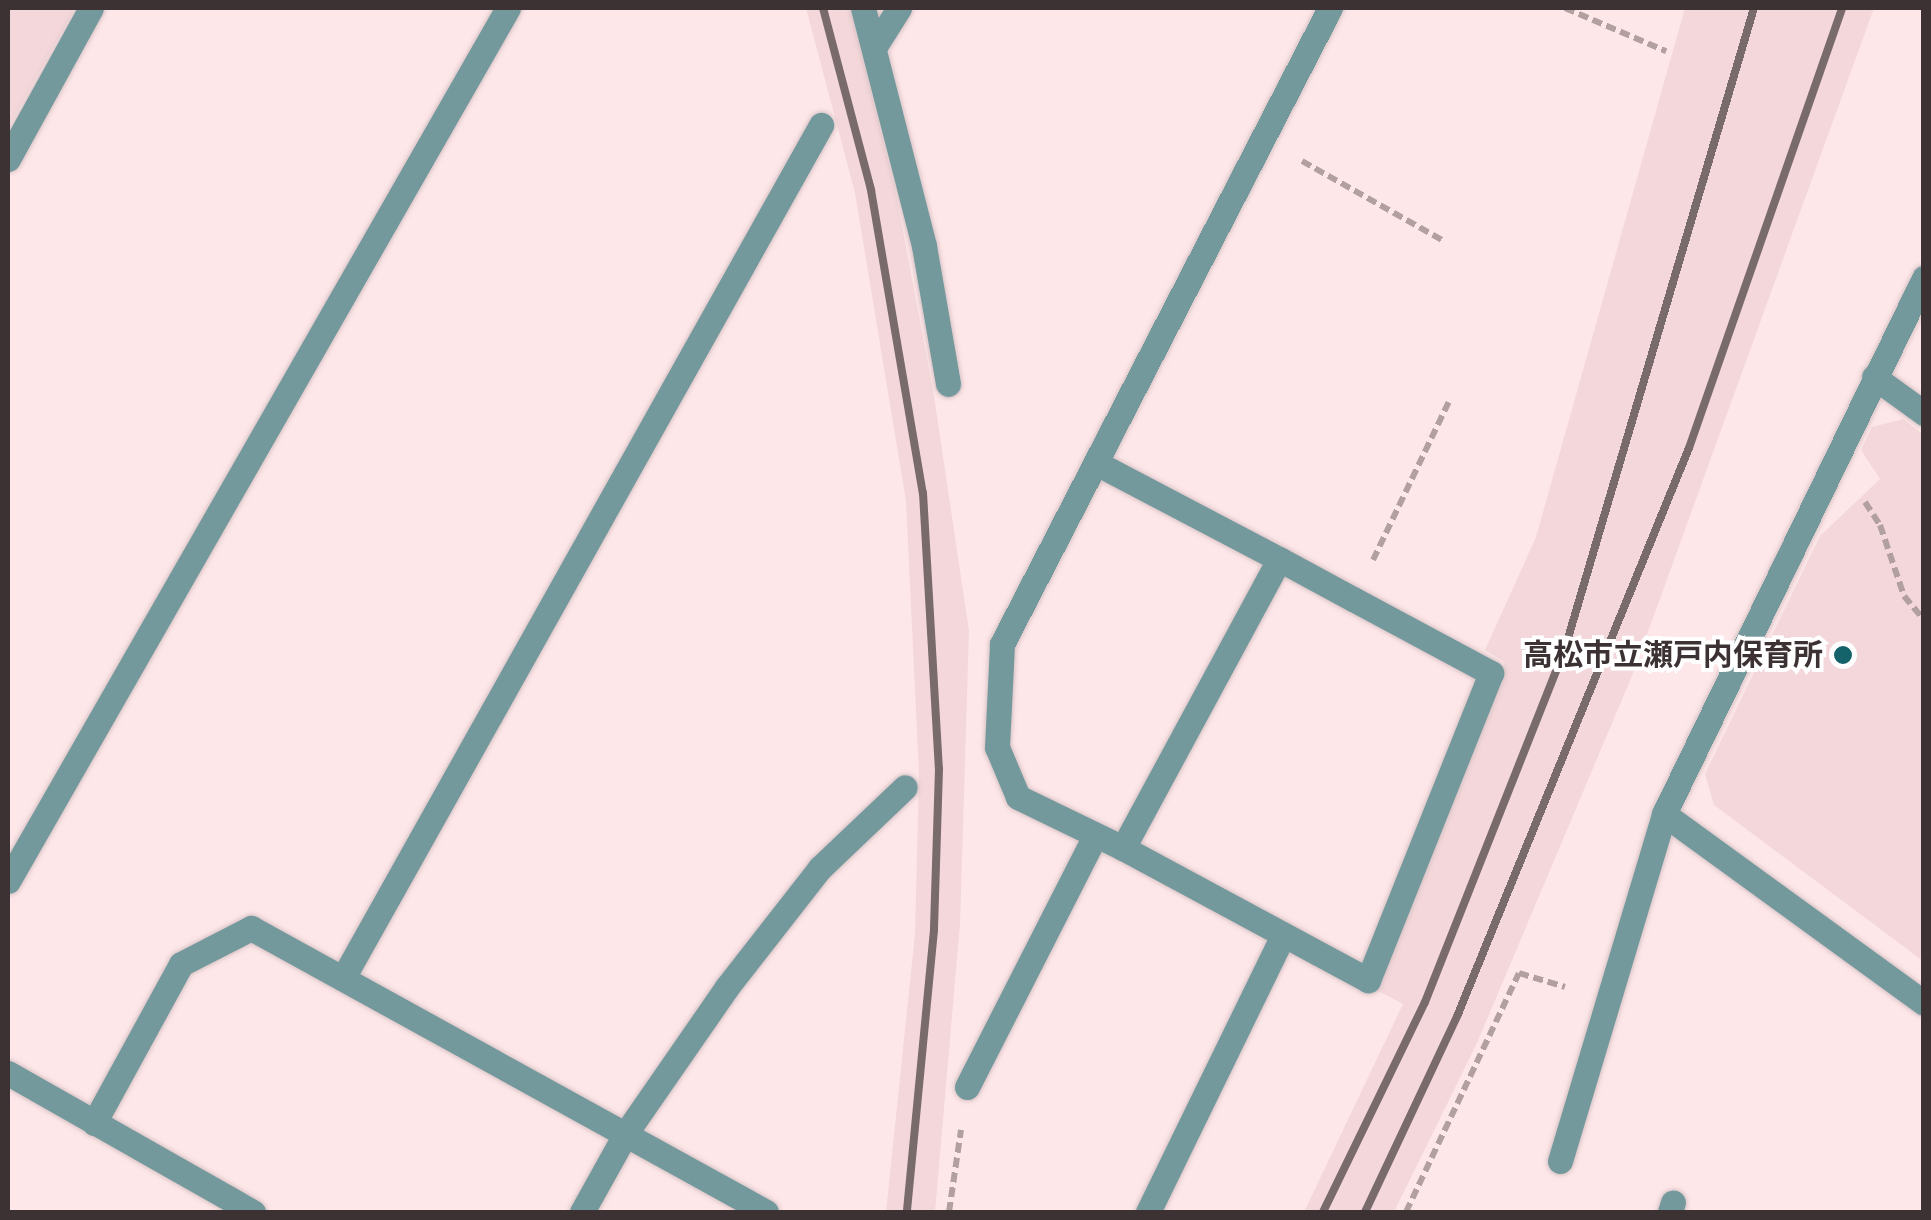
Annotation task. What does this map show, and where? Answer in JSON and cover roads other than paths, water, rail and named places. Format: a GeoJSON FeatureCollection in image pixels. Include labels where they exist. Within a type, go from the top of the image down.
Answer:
{"type":"FeatureCollection","features":[{"type":"Feature","properties":{"kind":"street"},"geometry":{"type":"LineString","coordinates":[[8,159],[91,8]]}},
{"type":"Feature","properties":{"kind":"street"},"geometry":{"type":"LineString","coordinates":[[8,881],[508,8]]}},
{"type":"Feature","properties":{"kind":"street"},"geometry":{"type":"LineString","coordinates":[[863,8],[876,46],[924,246],[948,384]]}},
{"type":"Feature","properties":{"kind":"street"},"geometry":{"type":"LineString","coordinates":[[876,46],[898,8]]}},
{"type":"Feature","properties":{"kind":"street"},"geometry":{"type":"LineString","coordinates":[[1096,463],[1492,673],[1368,980],[1018,796],[997,747],[1002,644],[1330,8]]}},
{"type":"Feature","properties":{"kind":"street"},"geometry":{"type":"LineString","coordinates":[[343,978],[821,125]]}},
{"type":"Feature","properties":{"kind":"street"},"geometry":{"type":"LineString","coordinates":[[1560,1161],[1664,814],[1924,278]]}},
{"type":"Feature","properties":{"kind":"street"},"geometry":{"type":"LineString","coordinates":[[1874,378],[1924,413]]}},
{"type":"Feature","properties":{"kind":"street"},"geometry":{"type":"LineString","coordinates":[[1123,848],[1279,560]]}},
{"type":"Feature","properties":{"kind":"street"},"geometry":{"type":"LineString","coordinates":[[582,1212],[626,1133],[820,868],[905,787]]}},
{"type":"Feature","properties":{"kind":"street"},"geometry":{"type":"LineString","coordinates":[[1664,814],[1924,1004]]}},
{"type":"Feature","properties":{"kind":"street"},"geometry":{"type":"LineString","coordinates":[[967,1087],[1094,838]]}},
{"type":"Feature","properties":{"kind":"street"},"geometry":{"type":"LineString","coordinates":[[94,1122],[182,964],[252,928],[766,1212]]}},
{"type":"Feature","properties":{"kind":"street"},"geometry":{"type":"LineString","coordinates":[[1148,1212],[1283,935]]}},
{"type":"Feature","properties":{"kind":"street"},"geometry":{"type":"LineString","coordinates":[[8,1073],[94,1122],[217,1204],[253,1212]]}},
{"type":"Feature","properties":{"kind":"railway"},"geometry":{"type":"LineString","coordinates":[[823,8],[871,190],[923,493],[939,769],[934,930],[907,1212]]}},
{"type":"Feature","properties":{"kind":"railway"},"geometry":{"type":"LineString","coordinates":[[1323,1212],[1425,1002],[1566,645],[1754,8]]}},
{"type":"Feature","properties":{"kind":"railway"},"geometry":{"type":"LineString","coordinates":[[1365,1212],[1458,1014],[1689,448],[1842,8]]}},
{"type":"Feature","properties":{"kind":"place","name":"高松市立瀬戸内保育所"},"geometry":{"type":"Point","coordinates":[1843,655]}}]}
